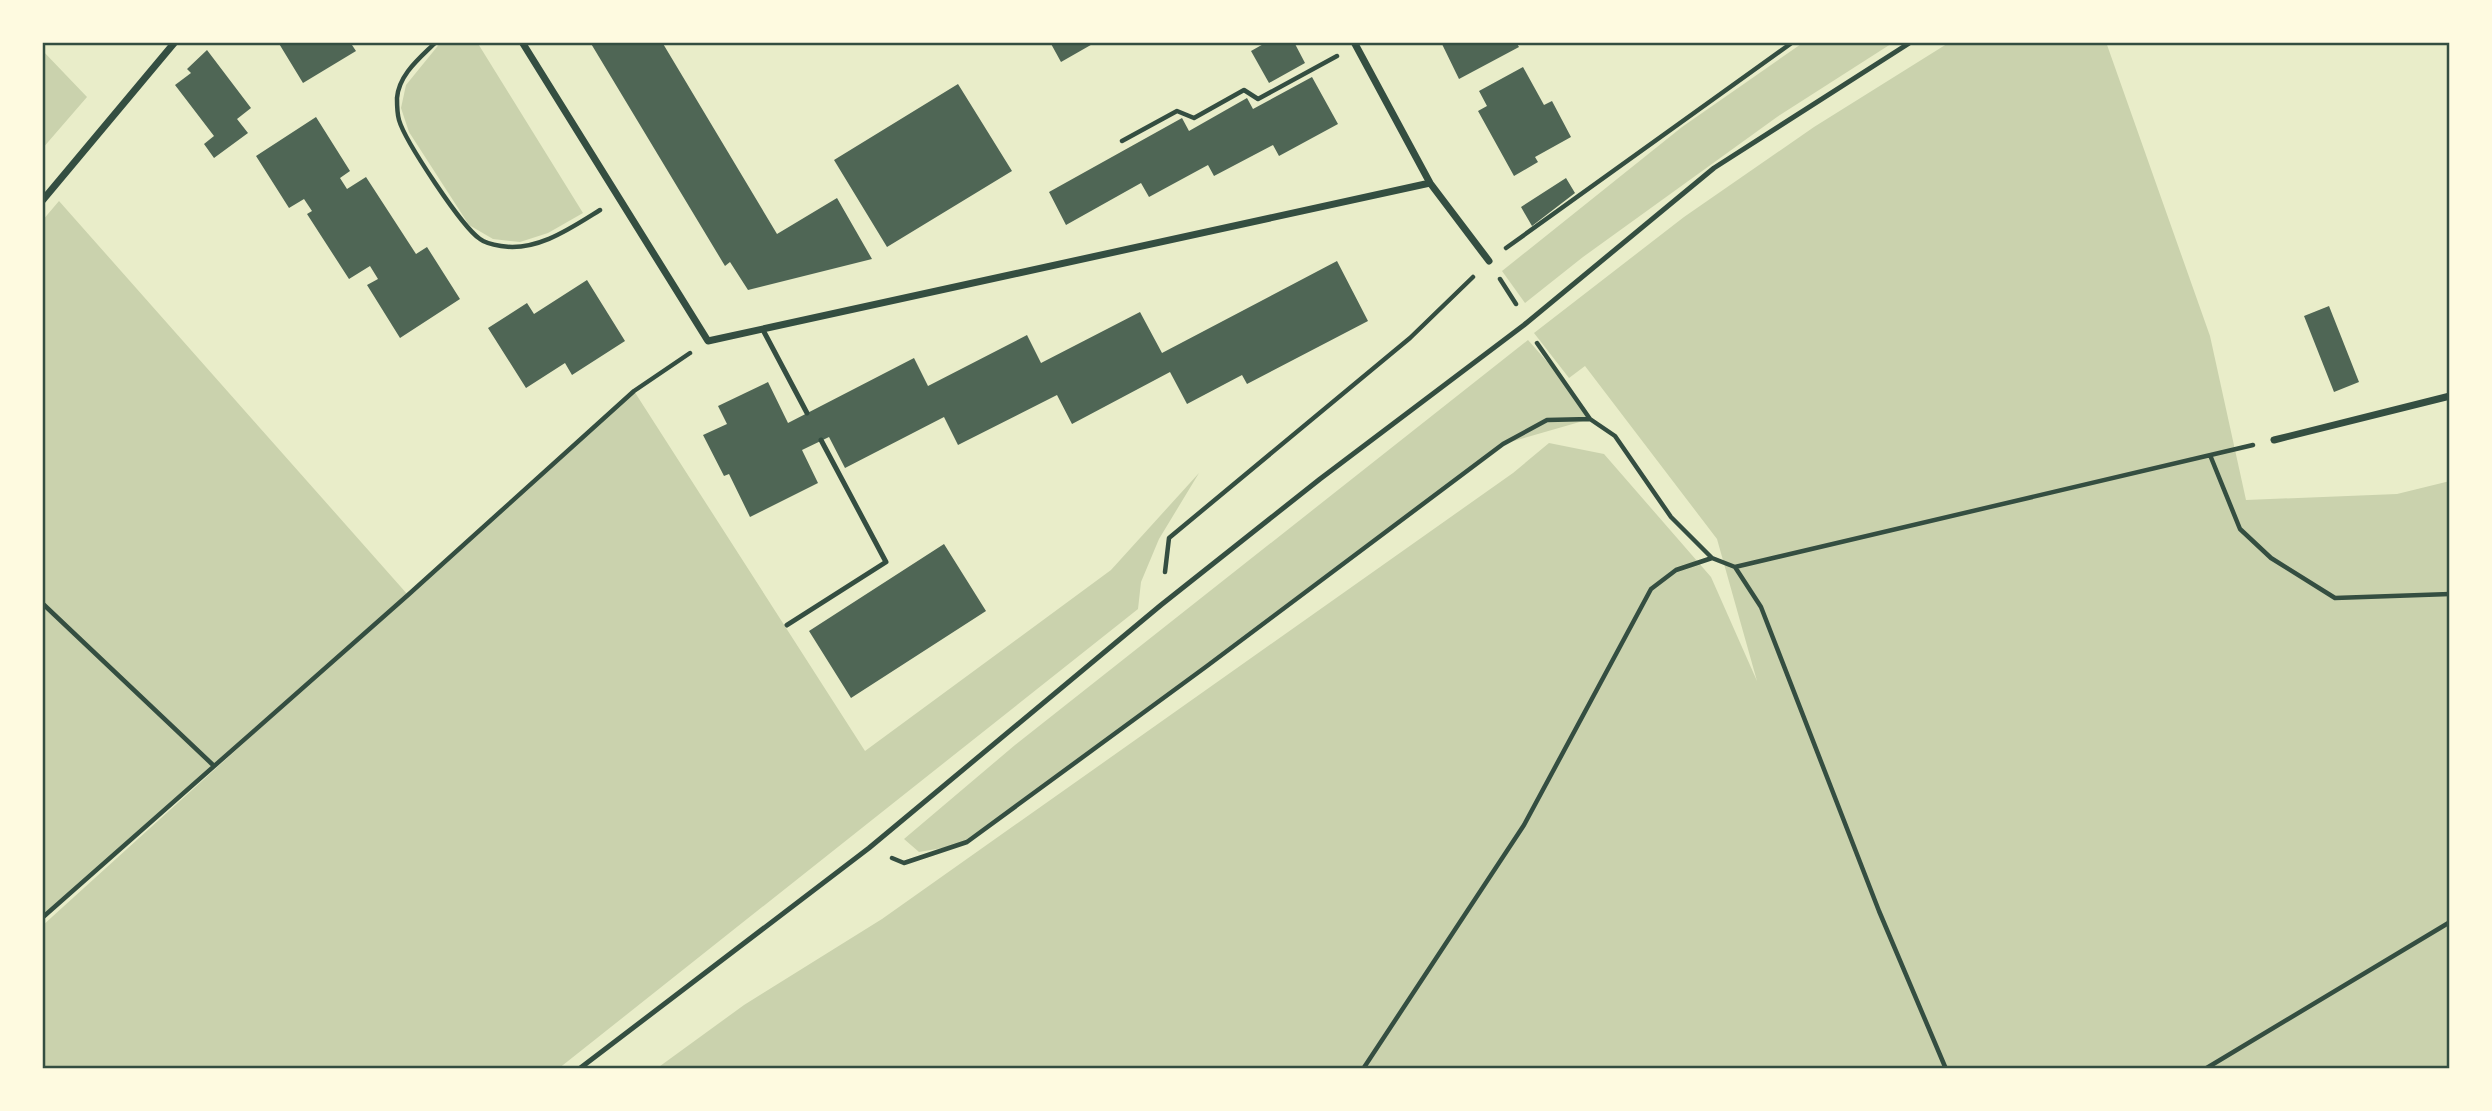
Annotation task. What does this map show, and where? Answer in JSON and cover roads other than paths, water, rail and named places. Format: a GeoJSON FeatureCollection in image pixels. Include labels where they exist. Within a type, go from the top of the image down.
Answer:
{"type":"FeatureCollection","features":[{"type":"Feature","properties":{"kind":"street"},"geometry":{"type":"LineString","coordinates":[[42,201],[175,42]]}},
{"type":"Feature","properties":{"kind":"street"},"geometry":{"type":"LineString","coordinates":[[522,42],[708,341],[1430,183]]}},
{"type":"Feature","properties":{"kind":"street"},"geometry":{"type":"LineString","coordinates":[[1355,44],[1430,183],[1489,261]]}},
{"type":"Feature","properties":{"kind":"street"},"geometry":{"type":"LineString","coordinates":[[2274,440],[2450,396]]}},
{"type":"Feature","properties":{"kind":"lane"},"geometry":{"type":"LineString","coordinates":[[579,1069],[869,848],[1161,605],[1310,487],[1524,325],[1714,169],[1911,42]]}},
{"type":"Feature","properties":{"kind":"lane"},"geometry":{"type":"LineString","coordinates":[[763,330],[807,413]]}},
{"type":"Feature","properties":{"kind":"lane"},"geometry":{"type":"LineString","coordinates":[[787,625],[886,562],[821,440]]}}]}
